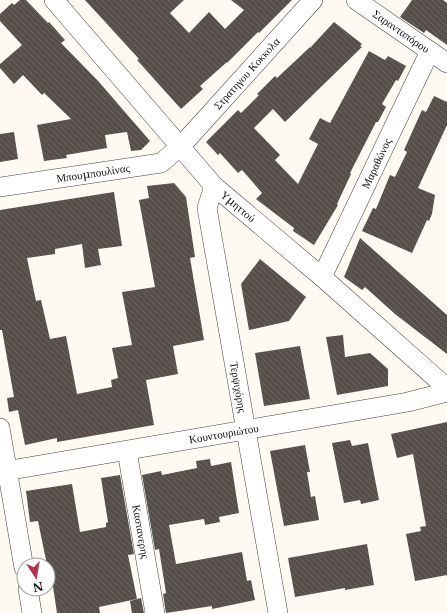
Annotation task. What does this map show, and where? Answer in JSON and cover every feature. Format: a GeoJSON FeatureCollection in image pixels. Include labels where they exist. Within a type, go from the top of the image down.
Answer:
{"type":"FeatureCollection","features":[{"type":"Feature","properties":{"kind":"street","name":"Υμηττού"},"geometry":{"type":"LineString","coordinates":[[54,0],[214,186],[322,277],[447,388]]}},
{"type":"Feature","properties":{"kind":"street","name":"Στρατηγου Κοκκολα"},"geometry":{"type":"LineString","coordinates":[[181,146],[312,0]]}},
{"type":"Feature","properties":{"kind":"street","name":"Σαρανταπόρου"},"geometry":{"type":"LineString","coordinates":[[356,0],[447,62]]}},
{"type":"Feature","properties":{"kind":"street","name":"Μαραθώνος"},"geometry":{"type":"LineString","coordinates":[[322,277],[430,51]]}},
{"type":"Feature","properties":{"kind":"street","name":"Μπουμπουλίνας"},"geometry":{"type":"LineString","coordinates":[[0,188],[161,163],[181,146]]}},
{"type":"Feature","properties":{"kind":"street","name":"Τερψιχόρης"},"geometry":{"type":"LineString","coordinates":[[214,186],[207,208],[278,613]]}},
{"type":"Feature","properties":{"kind":"street","name":"Κουντουριώτου"},"geometry":{"type":"LineString","coordinates":[[4,471],[408,402],[447,392]]}},
{"type":"Feature","properties":{"kind":"street"},"geometry":{"type":"LineString","coordinates":[[0,428],[4,471],[22,557]]}},
{"type":"Feature","properties":{"kind":"street","name":"Καστανερης"},"geometry":{"type":"LineString","coordinates":[[127,451],[155,613]]}},
{"type":"Feature","properties":{"kind":"street"},"geometry":{"type":"LineString","coordinates":[[29,597],[32,613]]}},
{"type":"Feature","properties":{"kind":"building"},"geometry":{"type":"Polygon","coordinates":[[[20,0],[26,0],[48,23],[49,22],[65,40],[61,43],[99,82],[150,141],[141,150],[131,151],[127,132],[105,135],[107,148],[66,155],[67,158],[44,161],[37,125],[71,119],[44,93],[42,95],[23,75],[14,84],[0,68],[0,64],[22,45],[0,21],[0,14],[12,3],[14,5],[20,0]]]}},
{"type":"Feature","properties":{"kind":"building"},"geometry":{"type":"Polygon","coordinates":[[[85,0],[184,0],[170,13],[189,33],[209,12],[225,29],[244,10],[231,0],[292,0],[227,63],[200,86],[203,89],[181,109],[137,60],[139,59],[85,0]]]}},
{"type":"Feature","properties":{"kind":"building"},"geometry":{"type":"Polygon","coordinates":[[[412,0],[443,0],[447,3],[447,45],[426,30],[424,33],[400,17],[412,0]]]}},
{"type":"Feature","properties":{"kind":"building"},"geometry":{"type":"Polygon","coordinates":[[[334,22],[362,44],[360,46],[362,47],[285,122],[273,109],[254,128],[280,155],[275,160],[298,184],[318,144],[309,139],[320,118],[330,123],[369,51],[385,60],[388,56],[406,66],[398,81],[396,80],[382,104],[386,107],[378,122],[376,122],[350,173],[351,174],[337,204],[338,205],[314,245],[293,231],[294,228],[256,199],[262,193],[242,170],[238,173],[220,153],[218,155],[206,142],[238,110],[241,113],[275,76],[277,78],[310,48],[334,22]]]}},
{"type":"Feature","properties":{"kind":"building"},"geometry":{"type":"Polygon","coordinates":[[[434,96],[447,102],[447,125],[418,188],[435,195],[432,214],[429,221],[427,220],[412,253],[362,231],[373,208],[376,209],[390,175],[395,177],[407,152],[404,150],[422,110],[426,112],[434,96]]]}},
{"type":"Feature","properties":{"kind":"building"},"geometry":{"type":"Polygon","coordinates":[[[14,132],[18,159],[0,162],[0,134],[14,132]]]}},
{"type":"Feature","properties":{"kind":"building"},"geometry":{"type":"Polygon","coordinates":[[[174,183],[186,197],[195,257],[190,258],[204,340],[173,346],[178,374],[146,380],[154,425],[57,442],[57,438],[25,445],[18,410],[9,412],[7,398],[14,397],[2,330],[0,330],[0,210],[114,192],[122,246],[98,249],[101,265],[85,268],[82,244],[55,249],[55,254],[27,258],[36,301],[41,300],[50,339],[66,336],[77,394],[112,387],[111,380],[118,378],[112,348],[132,345],[122,292],[155,287],[139,200],[149,198],[147,186],[174,183]]]}},
{"type":"Feature","properties":{"kind":"building"},"geometry":{"type":"Polygon","coordinates":[[[360,238],[447,315],[447,354],[395,314],[365,287],[362,290],[344,277],[360,238]]]}},
{"type":"Feature","properties":{"kind":"building"},"geometry":{"type":"Polygon","coordinates":[[[260,259],[306,297],[289,321],[249,330],[241,284],[260,259]]]}},
{"type":"Feature","properties":{"kind":"building"},"geometry":{"type":"Polygon","coordinates":[[[343,335],[345,357],[370,353],[388,369],[388,386],[337,395],[326,337],[343,335]]]}},
{"type":"Feature","properties":{"kind":"building"},"geometry":{"type":"Polygon","coordinates":[[[300,346],[310,399],[264,406],[255,353],[300,346]]]}},
{"type":"Feature","properties":{"kind":"building"},"geometry":{"type":"Polygon","coordinates":[[[447,422],[447,575],[415,581],[406,534],[421,531],[420,527],[426,526],[413,454],[397,458],[391,434],[447,422]]]}},
{"type":"Feature","properties":{"kind":"building"},"geometry":{"type":"Polygon","coordinates":[[[350,440],[352,446],[368,443],[379,500],[361,504],[360,500],[344,503],[332,443],[350,440]]]}},
{"type":"Feature","properties":{"kind":"building"},"geometry":{"type":"Polygon","coordinates":[[[305,445],[310,472],[307,472],[311,497],[315,496],[319,520],[284,526],[270,451],[305,445]]]}},
{"type":"Feature","properties":{"kind":"building"},"geometry":{"type":"Polygon","coordinates":[[[210,459],[211,466],[231,462],[239,513],[219,517],[220,522],[205,525],[204,519],[169,525],[176,564],[242,552],[247,581],[251,580],[255,600],[212,609],[212,606],[166,613],[163,594],[166,593],[159,549],[155,550],[142,475],[161,471],[162,475],[197,468],[196,461],[210,459]]]}},
{"type":"Feature","properties":{"kind":"building"},"geometry":{"type":"Polygon","coordinates":[[[120,475],[134,554],[128,555],[137,599],[99,607],[100,613],[57,613],[55,597],[56,597],[56,557],[45,557],[38,521],[30,522],[26,491],[72,484],[80,532],[106,527],[106,523],[108,522],[101,478],[120,475]]]}},
{"type":"Feature","properties":{"kind":"building"},"geometry":{"type":"Polygon","coordinates":[[[367,544],[374,585],[345,590],[345,588],[295,597],[288,558],[367,544]]]}},
{"type":"Feature","properties":{"kind":"building"},"geometry":{"type":"Polygon","coordinates":[[[141,598],[144,613],[132,613],[130,601],[141,598]]]}}]}
